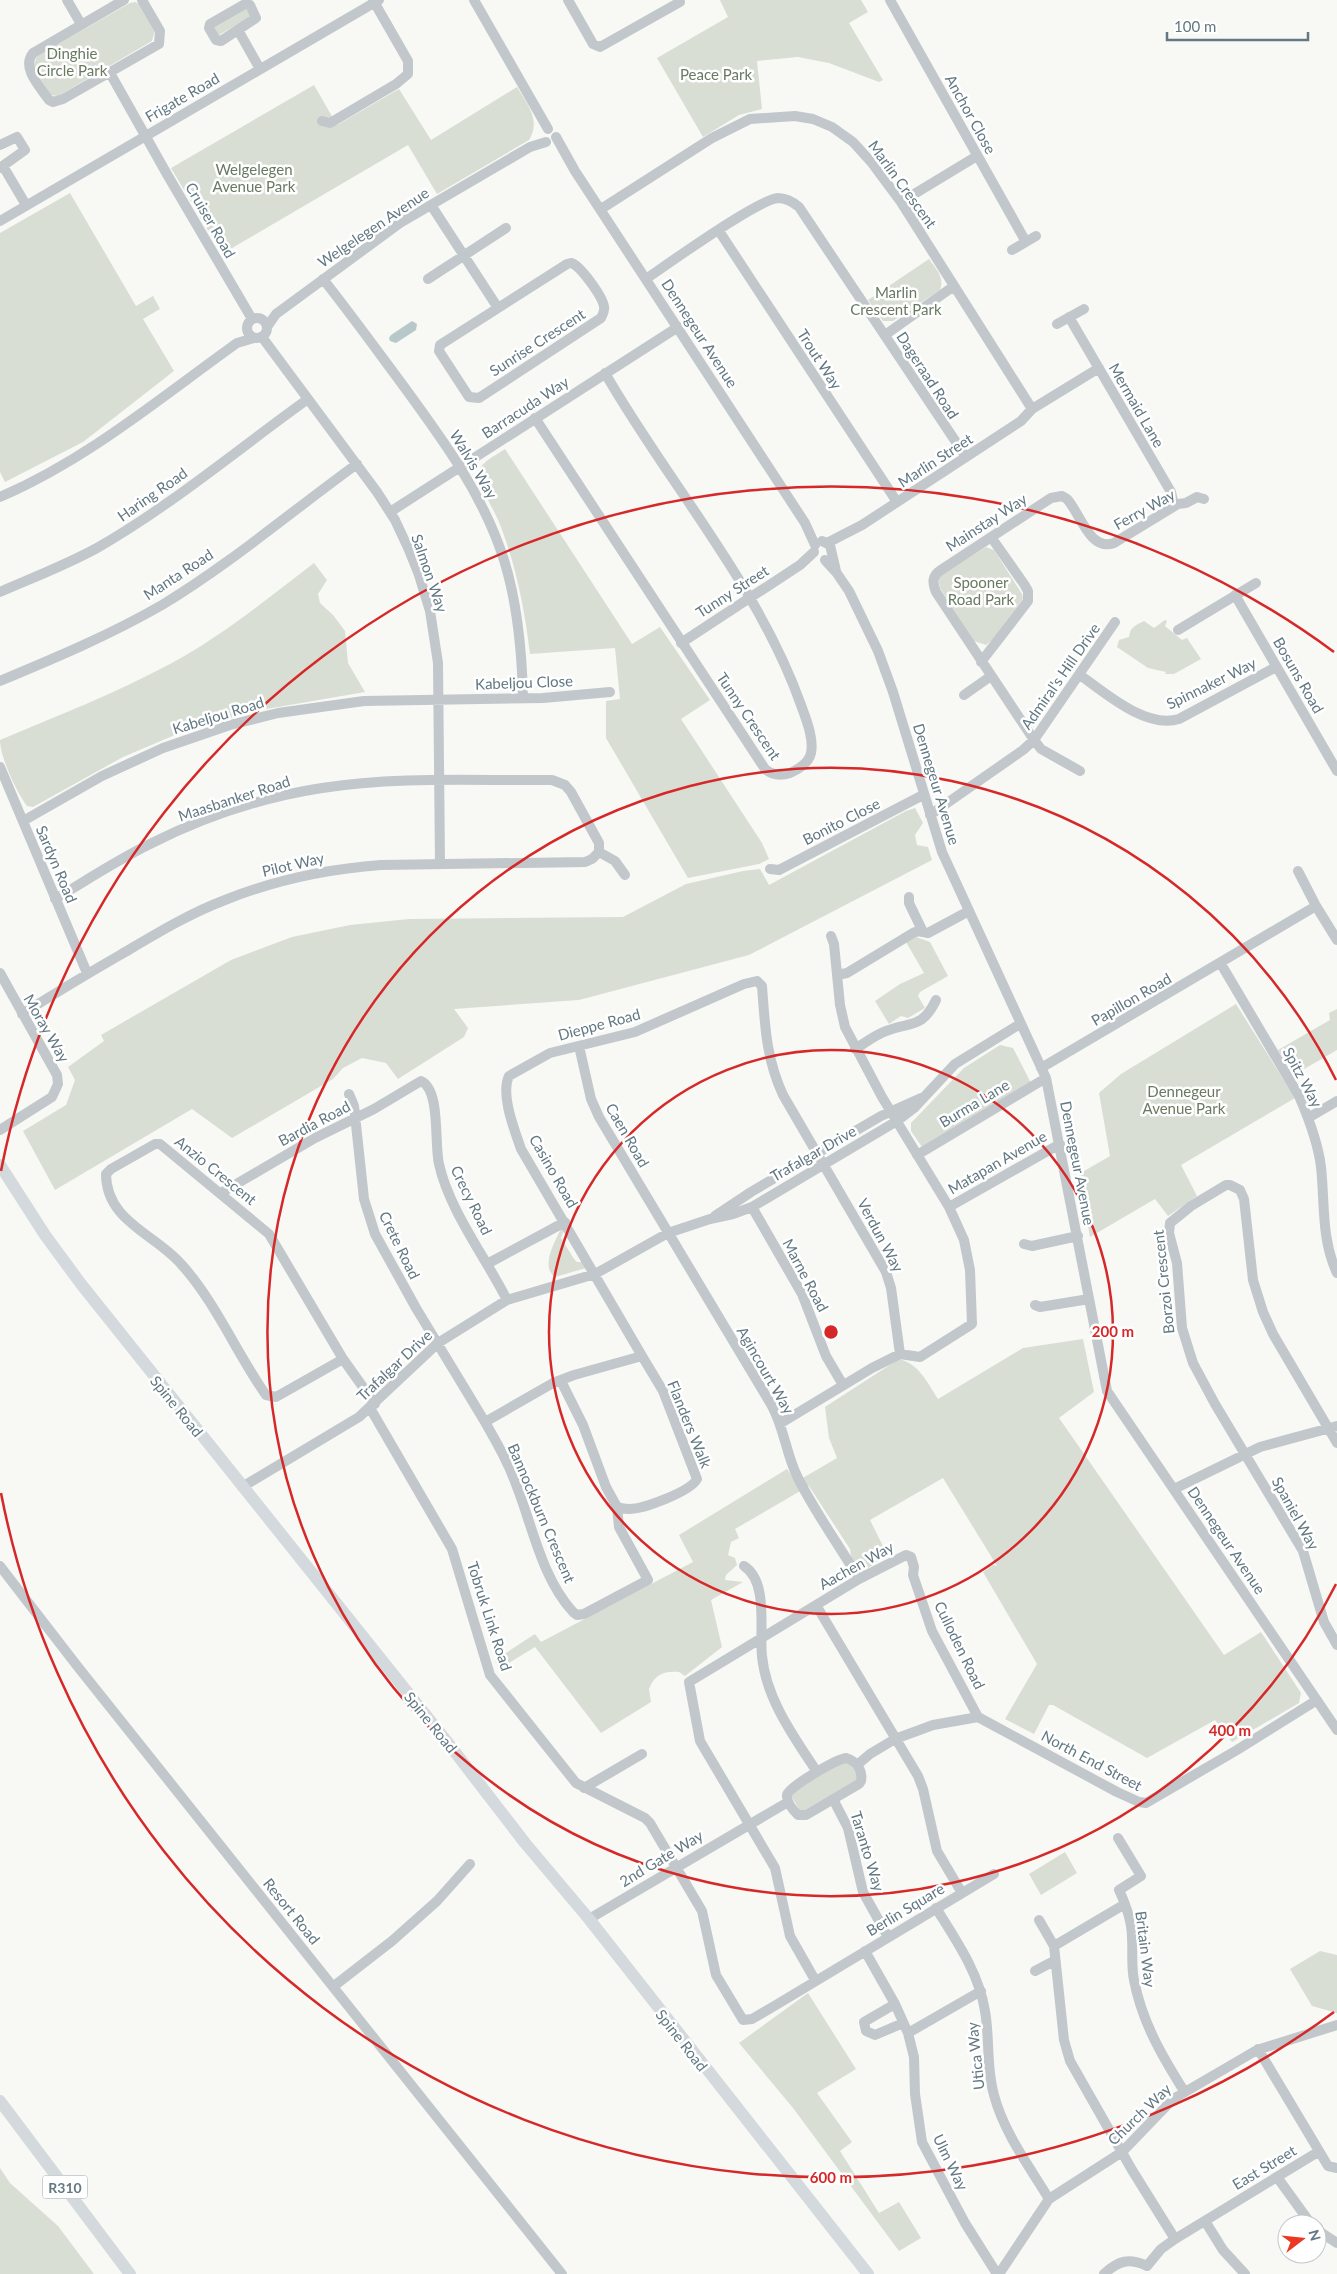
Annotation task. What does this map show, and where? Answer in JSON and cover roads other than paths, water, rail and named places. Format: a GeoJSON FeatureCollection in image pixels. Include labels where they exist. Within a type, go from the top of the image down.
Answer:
{"type":"FeatureCollection","features":[{"type":"Feature","properties":{"kind":"main road","name":"Spine Road"},"geometry":{"type":"LineString","coordinates":[[0,1165],[45,1235],[81,1284],[448,1743],[525,1843],[589,1919],[868,2274]]}},
{"type":"Feature","properties":{"kind":"main road","name":"R310"},"geometry":{"type":"LineString","coordinates":[[0,2100],[130,2274]]}},
{"type":"Feature","properties":{"kind":"street"},"geometry":{"type":"LineString","coordinates":[[67,0],[81,24]]}},
{"type":"Feature","properties":{"kind":"street"},"geometry":{"type":"LineString","coordinates":[[124,0],[33,53],[28,62],[28,68],[49,100],[53,102],[110,73],[159,44],[160,31],[142,0]]}},
{"type":"Feature","properties":{"kind":"street","name":"Dennegeur Avenue"},"geometry":{"type":"LineString","coordinates":[[474,0],[549,137],[565,154],[823,550],[859,610],[894,692],[942,852],[1043,1073],[1060,1144],[1107,1391],[1337,1730]]}},
{"type":"Feature","properties":{"kind":"street"},"geometry":{"type":"LineString","coordinates":[[568,0],[593,44],[600,47],[681,1]]}},
{"type":"Feature","properties":{"kind":"street","name":"Anchor Close"},"geometry":{"type":"LineString","coordinates":[[890,0],[1026,242]]}},
{"type":"Feature","properties":{"kind":"street"},"geometry":{"type":"LineString","coordinates":[[322,121],[330,124],[396,84],[408,74],[408,62],[376,1]]}},
{"type":"Feature","properties":{"kind":"street","name":"Frigate Road"},"geometry":{"type":"LineString","coordinates":[[0,220],[376,1]]}},
{"type":"Feature","properties":{"kind":"street"},"geometry":{"type":"LineString","coordinates":[[248,4],[256,14],[256,18],[238,30],[218,41],[215,40],[209,26],[248,4]]}},
{"type":"Feature","properties":{"kind":"street"},"geometry":{"type":"LineString","coordinates":[[238,30],[260,69]]}},
{"type":"Feature","properties":{"kind":"street","name":"Cruiser Road"},"geometry":{"type":"LineString","coordinates":[[110,73],[257,328]]}},
{"type":"Feature","properties":{"kind":"street","name":"Marlin Crescent"},"geometry":{"type":"LineString","coordinates":[[601,209],[724,131],[750,119],[786,116],[813,119],[832,127],[853,142],[872,163],[901,202],[1030,402],[1032,409]]}},
{"type":"Feature","properties":{"kind":"street"},"geometry":{"type":"LineString","coordinates":[[0,145],[17,137],[25,148],[23,153],[1,167],[26,205]]}},
{"type":"Feature","properties":{"kind":"street","name":"Welgelegen Avenue"},"geometry":{"type":"LineString","coordinates":[[0,497],[60,468],[107,438],[400,223],[549,137]]}},
{"type":"Feature","properties":{"kind":"street"},"geometry":{"type":"LineString","coordinates":[[901,202],[977,156]]}},
{"type":"Feature","properties":{"kind":"street","name":"Dageraad Road"},"geometry":{"type":"LineString","coordinates":[[646,279],[770,200],[779,198],[789,200],[799,206],[966,457]]}},
{"type":"Feature","properties":{"kind":"street"},"geometry":{"type":"LineString","coordinates":[[431,205],[498,308]]}},
{"type":"Feature","properties":{"kind":"street"},"geometry":{"type":"LineString","coordinates":[[428,279],[506,228]]}},
{"type":"Feature","properties":{"kind":"street","name":"Trout Way"},"geometry":{"type":"LineString","coordinates":[[720,231],[897,502]]}},
{"type":"Feature","properties":{"kind":"street"},"geometry":{"type":"LineString","coordinates":[[1012,250],[1036,236]]}},
{"type":"Feature","properties":{"kind":"street","name":"Sunrise Crescent"},"geometry":{"type":"LineString","coordinates":[[571,263],[578,266],[602,301],[604,310],[601,318],[479,398],[472,399],[438,347],[498,308],[571,263]]}},
{"type":"Feature","properties":{"kind":"street","name":"Walvis Way"},"geometry":{"type":"LineString","coordinates":[[323,279],[446,444],[487,517],[509,578],[520,638],[523,698]]}},
{"type":"Feature","properties":{"kind":"street"},"geometry":{"type":"LineString","coordinates":[[885,335],[954,286]]}},
{"type":"Feature","properties":{"kind":"street"},"geometry":{"type":"LineString","coordinates":[[1057,324],[1084,309]]}},
{"type":"Feature","properties":{"kind":"street","name":"Mermaid Lane"},"geometry":{"type":"LineString","coordinates":[[1069,317],[1171,492],[1173,501],[1170,509]]}},
{"type":"Feature","properties":{"kind":"street","name":"Barracuda Way"},"geometry":{"type":"LineString","coordinates":[[390,512],[605,372],[678,327]]}},
{"type":"Feature","properties":{"kind":"street","name":"Salmon Way"},"geometry":{"type":"LineString","coordinates":[[257,328],[390,512],[409,550],[430,611],[438,663],[440,863]]}},
{"type":"Feature","properties":{"kind":"street","name":"Marlin Street"},"geometry":{"type":"LineString","coordinates":[[823,550],[1021,421],[1032,409],[1099,368]]}},
{"type":"Feature","properties":{"kind":"street","name":"Tunny Crescent"},"geometry":{"type":"LineString","coordinates":[[535,418],[765,769],[781,775],[804,765],[809,759],[812,747],[807,722],[784,662],[764,622],[623,404],[605,372]]}},
{"type":"Feature","properties":{"kind":"street","name":"Haring Road"},"geometry":{"type":"LineString","coordinates":[[0,592],[78,558],[112,539],[160,507],[308,399]]}},
{"type":"Feature","properties":{"kind":"street","name":"Manta Road"},"geometry":{"type":"LineString","coordinates":[[0,681],[101,637],[163,604],[219,566],[356,464]]}},
{"type":"Feature","properties":{"kind":"street","name":"Ferry Way"},"geometry":{"type":"LineString","coordinates":[[1062,496],[1071,502],[1095,541],[1102,545],[1114,543],[1178,504],[1186,503],[1197,497],[1204,499]]}},
{"type":"Feature","properties":{"kind":"street","name":"Mainstay Way"},"geometry":{"type":"LineString","coordinates":[[981,662],[936,592],[932,582],[935,574],[1044,502],[1062,496]]}},
{"type":"Feature","properties":{"kind":"street"},"geometry":{"type":"LineString","coordinates":[[991,537],[1024,584],[1028,591],[1028,601],[981,662],[1041,749],[1080,771]]}},
{"type":"Feature","properties":{"kind":"street","name":"Tunny Street"},"geometry":{"type":"LineString","coordinates":[[681,643],[823,550]]}},
{"type":"Feature","properties":{"kind":"street"},"geometry":{"type":"LineString","coordinates":[[1178,630],[1256,582]]}},
{"type":"Feature","properties":{"kind":"street","name":"Bosuns Road"},"geometry":{"type":"LineString","coordinates":[[1235,595],[1337,771]]}},
{"type":"Feature","properties":{"kind":"street","name":"Admiral's Hill Drive"},"geometry":{"type":"LineString","coordinates":[[930,815],[1034,740],[1115,622]]}},
{"type":"Feature","properties":{"kind":"street","name":"Spinnaker Way"},"geometry":{"type":"LineString","coordinates":[[1080,675],[1136,712],[1154,720],[1162,721],[1179,719],[1276,667]]}},
{"type":"Feature","properties":{"kind":"street"},"geometry":{"type":"LineString","coordinates":[[964,695],[991,676]]}},
{"type":"Feature","properties":{"kind":"street","name":"Kabeljou Close"},"geometry":{"type":"LineString","coordinates":[[439,699],[523,698],[610,692]]}},
{"type":"Feature","properties":{"kind":"street","name":"Kabeljou Road"},"geometry":{"type":"LineString","coordinates":[[23,822],[102,776],[184,740],[230,725],[278,713],[321,706],[364,701],[439,699]]}},
{"type":"Feature","properties":{"kind":"street","name":"Sardyn Road"},"geometry":{"type":"LineString","coordinates":[[0,767],[87,974]]}},
{"type":"Feature","properties":{"kind":"street"},"geometry":{"type":"LineString","coordinates":[[439,781],[552,780],[560,782],[571,792],[596,835],[600,843],[599,852],[615,861],[625,875]]}},
{"type":"Feature","properties":{"kind":"street","name":"Maasbanker Road"},"geometry":{"type":"LineString","coordinates":[[55,899],[151,843],[214,817],[289,795],[322,788],[353,784],[439,781]]}},
{"type":"Feature","properties":{"kind":"street","name":"Bonito Close"},"geometry":{"type":"LineString","coordinates":[[770,869],[779,870],[924,795]]}},
{"type":"Feature","properties":{"kind":"street","name":"Pilot Way"},"geometry":{"type":"LineString","coordinates":[[22,1014],[187,916],[258,888],[310,874],[349,868],[440,863],[573,862],[592,859],[599,852]]}},
{"type":"Feature","properties":{"kind":"street"},"geometry":{"type":"LineString","coordinates":[[1298,871],[1316,906],[1337,940]]}},
{"type":"Feature","properties":{"kind":"street"},"geometry":{"type":"LineString","coordinates":[[909,898],[908,902],[923,932]]}},
{"type":"Feature","properties":{"kind":"street","name":"Papillon Road"},"geometry":{"type":"LineString","coordinates":[[1043,1073],[1316,906]]}},
{"type":"Feature","properties":{"kind":"street"},"geometry":{"type":"LineString","coordinates":[[837,975],[847,973],[913,933],[933,931],[969,911]]}},
{"type":"Feature","properties":{"kind":"street"},"geometry":{"type":"LineString","coordinates":[[781,1422],[842,1385],[900,1354],[920,1357],[972,1324],[970,1270],[964,1240],[949,1207],[855,1049],[845,1026],[834,944],[831,936]]}},
{"type":"Feature","properties":{"kind":"street","name":"Spitz Way"},"geometry":{"type":"LineString","coordinates":[[1220,964],[1299,1096],[1308,1118],[1318,1148],[1325,1231],[1337,1274]]}},
{"type":"Feature","properties":{"kind":"street","name":"Moray Way"},"geometry":{"type":"LineString","coordinates":[[0,973],[57,1075],[58,1084],[52,1097],[0,1130]]}},
{"type":"Feature","properties":{"kind":"street","name":"Dieppe Road"},"geometry":{"type":"LineString","coordinates":[[509,1076],[550,1053],[646,1028],[754,981]]}},
{"type":"Feature","properties":{"kind":"street","name":"Verdun Way"},"geometry":{"type":"LineString","coordinates":[[754,981],[762,986],[766,1039],[776,1080],[886,1272],[891,1288],[900,1354]]}},
{"type":"Feature","properties":{"kind":"street"},"geometry":{"type":"LineString","coordinates":[[855,1049],[883,1032],[918,1022],[930,1013],[936,1000]]}},
{"type":"Feature","properties":{"kind":"street","name":"Trafalgar Drive"},"geometry":{"type":"LineString","coordinates":[[242,1487],[359,1417],[373,1406],[438,1343],[508,1300],[595,1274],[668,1233],[752,1207],[897,1121],[914,1108],[922,1097],[955,1064],[1020,1024]]}},
{"type":"Feature","properties":{"kind":"street","name":"Caen Road"},"geometry":{"type":"LineString","coordinates":[[579,1046],[592,1099],[599,1117],[668,1233]]}},
{"type":"Feature","properties":{"kind":"street","name":"Burma Lane"},"geometry":{"type":"LineString","coordinates":[[917,1155],[1043,1073]]}},
{"type":"Feature","properties":{"kind":"street","name":"Casino Road"},"geometry":{"type":"LineString","coordinates":[[509,1076],[506,1088],[509,1108],[522,1149],[642,1356]]}},
{"type":"Feature","properties":{"kind":"street","name":"Bardia Road"},"geometry":{"type":"LineString","coordinates":[[221,1193],[315,1138],[354,1119],[421,1081]]}},
{"type":"Feature","properties":{"kind":"street","name":"Crecy Road"},"geometry":{"type":"LineString","coordinates":[[421,1081],[429,1086],[434,1104],[435,1146],[444,1181],[508,1300]]}},
{"type":"Feature","properties":{"kind":"street","name":"Crete Road"},"geometry":{"type":"LineString","coordinates":[[349,1094],[354,1106],[354,1119],[359,1147],[360,1177],[372,1226],[383,1252],[485,1422]]}},
{"type":"Feature","properties":{"kind":"street","name":"Trafalgar Drive"},"geometry":{"type":"LineString","coordinates":[[710,1219],[736,1201],[891,1110],[922,1097]]}},
{"type":"Feature","properties":{"kind":"street"},"geometry":{"type":"LineString","coordinates":[[1308,1118],[1337,1101]]}},
{"type":"Feature","properties":{"kind":"street","name":"Anzio Crescent"},"geometry":{"type":"LineString","coordinates":[[343,1359],[276,1397],[266,1395],[190,1274],[167,1251],[133,1227],[116,1208],[108,1195],[106,1174],[129,1158],[156,1144],[160,1144],[270,1234],[343,1359],[373,1406]]}},
{"type":"Feature","properties":{"kind":"street","name":"Matapan Avenue"},"geometry":{"type":"LineString","coordinates":[[949,1207],[1060,1144]]}},
{"type":"Feature","properties":{"kind":"street","name":"Borzoi Crescent"},"geometry":{"type":"LineString","coordinates":[[1245,1454],[1193,1363],[1185,1342],[1179,1308],[1177,1263],[1169,1233],[1170,1224],[1174,1218],[1226,1185],[1240,1190],[1244,1198],[1253,1280],[1265,1319],[1333,1427]]}},
{"type":"Feature","properties":{"kind":"street","name":"Marne Road"},"geometry":{"type":"LineString","coordinates":[[752,1207],[802,1294],[826,1356],[842,1385]]}},
{"type":"Feature","properties":{"kind":"street"},"geometry":{"type":"LineString","coordinates":[[488,1264],[565,1222]]}},
{"type":"Feature","properties":{"kind":"street","name":"Agincourt Way"},"geometry":{"type":"LineString","coordinates":[[668,1233],[781,1422],[787,1449],[797,1477],[859,1579]]}},
{"type":"Feature","properties":{"kind":"street"},"geometry":{"type":"LineString","coordinates":[[1024,1244],[1032,1246],[1078,1236]]}},
{"type":"Feature","properties":{"kind":"street"},"geometry":{"type":"LineString","coordinates":[[1035,1305],[1040,1307],[1089,1298]]}},
{"type":"Feature","properties":{"kind":"street"},"geometry":{"type":"LineString","coordinates":[[485,1422],[542,1388],[574,1374],[642,1356]]}},
{"type":"Feature","properties":{"kind":"street","name":"Flanders Walk"},"geometry":{"type":"LineString","coordinates":[[617,1507],[629,1509],[656,1501],[688,1487],[697,1479],[663,1392],[642,1356]]}},
{"type":"Feature","properties":{"kind":"street","name":"Bannockburn Crescent"},"geometry":{"type":"LineString","coordinates":[[485,1422],[506,1459],[533,1535],[553,1582],[568,1607],[577,1615],[584,1614],[648,1580],[619,1527],[617,1507],[606,1487],[583,1425],[561,1381]]}},
{"type":"Feature","properties":{"kind":"street","name":"Tobruk Link Road"},"geometry":{"type":"LineString","coordinates":[[373,1406],[452,1549],[490,1675],[576,1783],[648,1820],[676,1866]]}},
{"type":"Feature","properties":{"kind":"street"},"geometry":{"type":"LineString","coordinates":[[1174,1489],[1260,1447],[1333,1427],[1337,1443]]}},
{"type":"Feature","properties":{"kind":"street","name":"Spaniel Way"},"geometry":{"type":"LineString","coordinates":[[1245,1454],[1303,1551],[1324,1622],[1337,1645]]}},
{"type":"Feature","properties":{"kind":"street","name":"Aachen Way"},"geometry":{"type":"LineString","coordinates":[[816,1605],[904,1554],[911,1557]]}},
{"type":"Feature","properties":{"kind":"street","name":"Culloden Road"},"geometry":{"type":"LineString","coordinates":[[911,1557],[914,1566],[913,1575],[932,1631],[978,1717]]}},
{"type":"Feature","properties":{"kind":"street","name":"Resort Road"},"geometry":{"type":"LineString","coordinates":[[0,1566],[78,1667],[562,2274]]}},
{"type":"Feature","properties":{"kind":"street"},"geometry":{"type":"LineString","coordinates":[[744,1566],[751,1570],[758,1589],[761,1605],[762,1655],[769,1690],[817,1772]]}},
{"type":"Feature","properties":{"kind":"street"},"geometry":{"type":"LineString","coordinates":[[815,1980],[790,1936],[775,1868],[700,1741],[688,1682],[816,1605]]}},
{"type":"Feature","properties":{"kind":"street","name":"Berlin Square"},"geometry":{"type":"LineString","coordinates":[[676,1866],[702,1911],[716,1975],[740,2018],[745,2021],[752,2019],[962,1893],[937,1851],[921,1782],[816,1605]]}},
{"type":"Feature","properties":{"kind":"street","name":"North End Street"},"geometry":{"type":"LineString","coordinates":[[978,1717],[1117,1792],[1143,1803],[1164,1794],[1317,1700]]}},
{"type":"Feature","properties":{"kind":"street"},"geometry":{"type":"LineString","coordinates":[[857,1765],[870,1754],[895,1739],[933,1725],[978,1717]]}},
{"type":"Feature","properties":{"kind":"street"},"geometry":{"type":"LineString","coordinates":[[584,1788],[642,1754]]}},
{"type":"Feature","properties":{"kind":"street"},"geometry":{"type":"LineString","coordinates":[[843,1758],[850,1759],[861,1772],[861,1780],[803,1816],[796,1813],[788,1802],[788,1791],[817,1772],[843,1758]]}},
{"type":"Feature","properties":{"kind":"street","name":"Taranto Way"},"geometry":{"type":"LineString","coordinates":[[833,1799],[848,1828],[863,1892],[888,1937]]}},
{"type":"Feature","properties":{"kind":"street","name":"2nd Gate Way"},"geometry":{"type":"LineString","coordinates":[[589,1919],[676,1866],[788,1802]]}},
{"type":"Feature","properties":{"kind":"street","name":"Britain Way"},"geometry":{"type":"LineString","coordinates":[[1118,1838],[1141,1876],[1119,1890],[1126,1904],[1132,1934],[1133,1977],[1138,2002],[1151,2036],[1184,2091]]}},
{"type":"Feature","properties":{"kind":"street"},"geometry":{"type":"LineString","coordinates":[[334,1986],[392,1941],[437,1901],[470,1864]]}},
{"type":"Feature","properties":{"kind":"street"},"geometry":{"type":"LineString","coordinates":[[962,1893],[994,1874]]}},
{"type":"Feature","properties":{"kind":"street"},"geometry":{"type":"LineString","coordinates":[[1054,1946],[1126,1904]]}},
{"type":"Feature","properties":{"kind":"street","name":"Utica Way"},"geometry":{"type":"LineString","coordinates":[[936,1908],[970,1965],[981,1991],[985,2010],[988,2060],[994,2094],[1000,2114],[1022,2156],[1049,2199]]}},
{"type":"Feature","properties":{"kind":"street"},"geometry":{"type":"LineString","coordinates":[[1039,1920],[1054,1946],[1064,2040],[1070,2062],[1175,2239]]}},
{"type":"Feature","properties":{"kind":"street","name":"Ulm Way"},"geometry":{"type":"LineString","coordinates":[[865,1951],[895,2004],[908,2033],[914,2057],[915,2094],[922,2142],[966,2223],[998,2274]]}},
{"type":"Feature","properties":{"kind":"street"},"geometry":{"type":"LineString","coordinates":[[1035,1971],[1054,1960]]}},
{"type":"Feature","properties":{"kind":"street"},"geometry":{"type":"LineString","coordinates":[[908,2033],[981,1991]]}},
{"type":"Feature","properties":{"kind":"street"},"geometry":{"type":"LineString","coordinates":[[895,2004],[864,2022],[866,2031],[875,2035],[903,2023]]}},
{"type":"Feature","properties":{"kind":"street","name":"Church Way"},"geometry":{"type":"LineString","coordinates":[[998,2274],[1049,2199],[1122,2152],[1184,2091],[1258,2050],[1337,2025]]}},
{"type":"Feature","properties":{"kind":"street","name":"East Street"},"geometry":{"type":"LineString","coordinates":[[1104,2274],[1129,2260],[1147,2266],[1161,2249],[1175,2239],[1318,2152],[1258,2050]]}},
{"type":"Feature","properties":{"kind":"street"},"geometry":{"type":"LineString","coordinates":[[1318,2152],[1328,2166],[1337,2168]]}},
{"type":"Feature","properties":{"kind":"street"},"geometry":{"type":"LineString","coordinates":[[1277,2177],[1304,2214]]}},
{"type":"Feature","properties":{"kind":"street"},"geometry":{"type":"LineString","coordinates":[[1205,2220],[1223,2250],[1245,2274]]}},
{"type":"Feature","properties":{"kind":"park label","name":"Dinghie Circle Park"},"geometry":{"type":"Point","coordinates":[72,62]}},
{"type":"Feature","properties":{"kind":"park label","name":"Peace Park"},"geometry":{"type":"Point","coordinates":[716,74]}},
{"type":"Feature","properties":{"kind":"park label","name":"Welgelegen Avenue Park"},"geometry":{"type":"Point","coordinates":[254,178]}},
{"type":"Feature","properties":{"kind":"park label","name":"Marlin Crescent Park"},"geometry":{"type":"Point","coordinates":[896,300]}},
{"type":"Feature","properties":{"kind":"park label","name":"Spooner Road Park"},"geometry":{"type":"Point","coordinates":[981,590]}},
{"type":"Feature","properties":{"kind":"park label","name":"Dennegeur Avenue Park"},"geometry":{"type":"Point","coordinates":[1184,1100]}}]}
